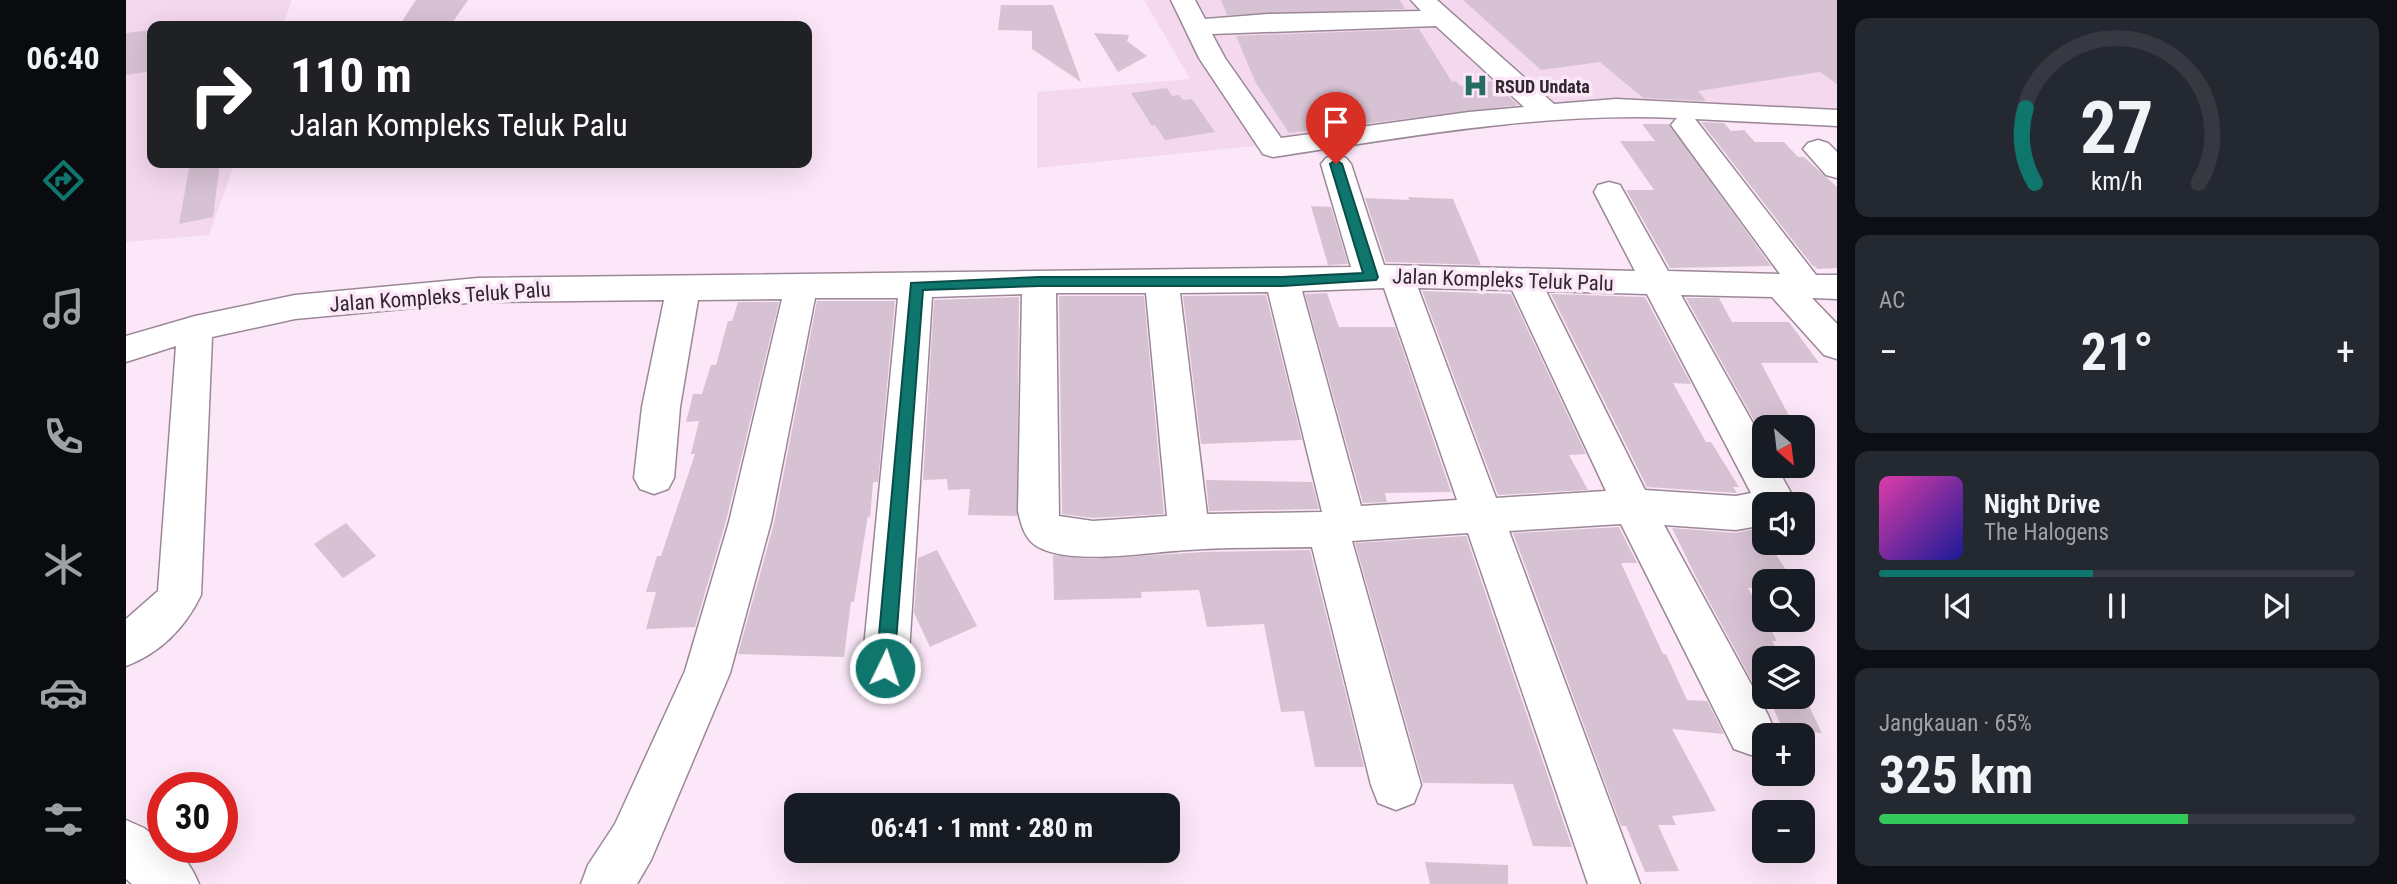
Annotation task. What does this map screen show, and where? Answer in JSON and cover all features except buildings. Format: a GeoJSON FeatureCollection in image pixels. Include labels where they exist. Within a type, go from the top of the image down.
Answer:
{"type":"FeatureCollection","features":[{"type":"Feature","properties":{"kind":"street"},"geometry":{"type":"LineString","coordinates":[[1184,0],[1212,58],[1273,148],[1469,120],[1616,107],[1837,118]]}},
{"type":"Feature","properties":{"kind":"street"},"geometry":{"type":"LineString","coordinates":[[1198,27],[1432,9],[1549,114]]}},
{"type":"Feature","properties":{"kind":"street"},"geometry":{"type":"LineString","coordinates":[[1685,125],[1809,287],[1837,346]]}},
{"type":"Feature","properties":{"kind":"street"},"geometry":{"type":"LineString","coordinates":[[1336,164],[1482,514],[1614,884]]}},
{"type":"Feature","properties":{"kind":"street"},"geometry":{"type":"LineString","coordinates":[[1609,192],[1770,492]]}},
{"type":"Feature","properties":{"kind":"street","name":"Jalan Kompleks Teluk Palu"},"geometry":{"type":"LineString","coordinates":[[126,349],[195,328],[295,307],[478,290],[916,286],[1039,282],[1162,283],[1384,276],[1809,287]]}},
{"type":"Feature","properties":{"kind":"street"},"geometry":{"type":"LineString","coordinates":[[1523,279],[1633,506],[1751,732]]}},
{"type":"Feature","properties":{"kind":"street"},"geometry":{"type":"LineString","coordinates":[[1282,281],[1396,785]]}},
{"type":"Feature","properties":{"kind":"street"},"geometry":{"type":"LineString","coordinates":[[1039,282],[1037,479],[1041,524],[1051,534],[1093,539],[1189,532],[1337,527],[1482,514],[1633,506],[1736,513],[1752,510]]}},
{"type":"Feature","properties":{"kind":"street"},"geometry":{"type":"LineString","coordinates":[[1162,283],[1189,532]]}},
{"type":"Feature","properties":{"kind":"street"},"geometry":{"type":"LineString","coordinates":[[885,668],[916,286]]}},
{"type":"Feature","properties":{"kind":"street"},"geometry":{"type":"LineString","coordinates":[[607,884],[633,842],[707,673],[750,522],[802,287]]}},
{"type":"Feature","properties":{"kind":"street"},"geometry":{"type":"LineString","coordinates":[[654,478],[662,407],[683,288]]}},
{"type":"Feature","properties":{"kind":"street"},"geometry":{"type":"LineString","coordinates":[[126,645],[161,620],[173,608],[179,595],[195,328]]}},
{"type":"Feature","properties":{"kind":"street"},"geometry":{"type":"LineString","coordinates":[[126,846],[173,884]]}},
{"type":"Feature","properties":{"kind":"shaded area"},"geometry":{"type":"Polygon","coordinates":[[[126,0],[292,0],[285,21],[147,21],[147,168],[233,168],[209,235],[126,242],[126,0]]]}},
{"type":"Feature","properties":{"kind":"shaded area","name":"RSUD Undata"},"geometry":{"type":"Polygon","coordinates":[[[1144,0],[1837,0],[1837,127],[1741,124],[1590,112],[1037,168],[1037,92],[1190,79],[1144,0]]]}},
{"type":"Feature","properties":{"kind":"place","name":"RSUD Undata"},"geometry":{"type":"Point","coordinates":[1475,86]}},
{"type":"Feature","properties":{"kind":"route"},"geometry":{"type":"LineString","coordinates":[[885,668],[916,286],[1039,282],[1282,281],[1371,277],[1336,164]]}}]}
